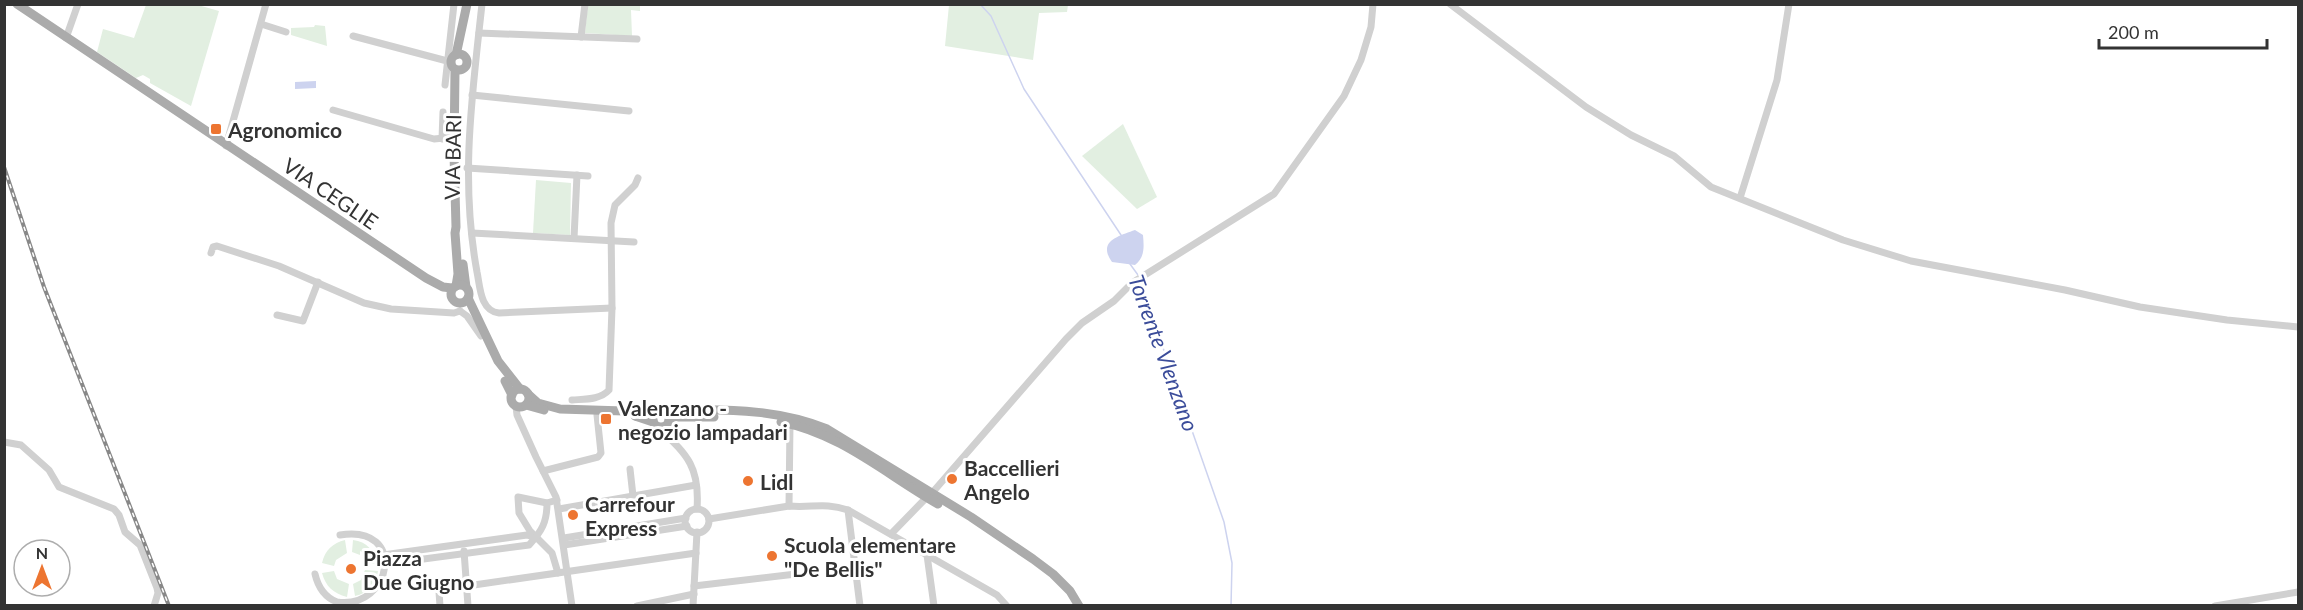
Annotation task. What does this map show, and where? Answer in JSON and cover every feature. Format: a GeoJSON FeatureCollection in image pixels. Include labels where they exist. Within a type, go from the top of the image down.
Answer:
{"type":"FeatureCollection","features":[{"type":"Feature","properties":{"kind":"main road"},"geometry":{"type":"LineString","coordinates":[[17,4],[66,38]]}},
{"type":"Feature","properties":{"kind":"main road","name":"VIA BARI"},"geometry":{"type":"LineString","coordinates":[[466,4],[456,89],[454,137],[456,227],[454,233],[460,297],[520,393]]}},
{"type":"Feature","properties":{"kind":"main road","name":"VIA CEGLIE"},"geometry":{"type":"LineString","coordinates":[[66,38],[426,278],[460,297]]}},
{"type":"Feature","properties":{"kind":"main road","name":"VIA BARI"},"geometry":{"type":"LineString","coordinates":[[460,297],[471,313],[481,336],[520,393]]}},
{"type":"Feature","properties":{"kind":"main road"},"geometry":{"type":"LineString","coordinates":[[520,393],[544,405],[560,409],[662,419],[716,417],[766,419],[813,430],[838,442],[987,529],[1053,574],[1070,591],[1079,606]]}},
{"type":"Feature","properties":{"kind":"main road"},"geometry":{"type":"LineString","coordinates":[[520,393],[529,400],[521,406]]}},
{"type":"Feature","properties":{"kind":"main road"},"geometry":{"type":"LineString","coordinates":[[520,393],[512,401],[521,406],[562,413],[596,412]]}},
{"type":"Feature","properties":{"kind":"main road"},"geometry":{"type":"LineString","coordinates":[[662,419],[687,410],[750,412],[801,419],[840,435],[929,495]]}},
{"type":"Feature","properties":{"kind":"street"},"geometry":{"type":"LineString","coordinates":[[66,38],[78,4]]}},
{"type":"Feature","properties":{"kind":"street"},"geometry":{"type":"LineString","coordinates":[[226,146],[266,4]]}},
{"type":"Feature","properties":{"kind":"street","name":"VIA BARI"},"geometry":{"type":"LineString","coordinates":[[454,4],[460,62],[472,95],[467,168],[469,210],[483,299],[488,309],[499,313],[612,308]]}},
{"type":"Feature","properties":{"kind":"street","name":"VIA BARI"},"geometry":{"type":"LineString","coordinates":[[444,85],[479,33],[482,4]]}},
{"type":"Feature","properties":{"kind":"street"},"geometry":{"type":"LineString","coordinates":[[581,37],[585,4]]}},
{"type":"Feature","properties":{"kind":"street"},"geometry":{"type":"LineString","coordinates":[[891,534],[929,495],[1082,323],[1114,301],[1132,283],[1274,194],[1344,96],[1362,60],[1371,27],[1373,4]]}},
{"type":"Feature","properties":{"kind":"street"},"geometry":{"type":"LineString","coordinates":[[1450,4],[1586,107],[1631,135],[1674,156],[1711,187],[1843,240],[1911,261],[2065,290],[2140,307],[2228,320],[2298,327]]}},
{"type":"Feature","properties":{"kind":"street"},"geometry":{"type":"LineString","coordinates":[[1740,198],[1777,80],[1789,4]]}},
{"type":"Feature","properties":{"kind":"street"},"geometry":{"type":"LineString","coordinates":[[261,24],[286,32]]}},
{"type":"Feature","properties":{"kind":"street"},"geometry":{"type":"LineString","coordinates":[[479,33],[637,39]]}},
{"type":"Feature","properties":{"kind":"street"},"geometry":{"type":"LineString","coordinates":[[353,36],[460,62]]}},
{"type":"Feature","properties":{"kind":"street"},"geometry":{"type":"LineString","coordinates":[[472,95],[629,111]]}},
{"type":"Feature","properties":{"kind":"street"},"geometry":{"type":"LineString","coordinates":[[333,110],[434,139],[454,137]]}},
{"type":"Feature","properties":{"kind":"street","name":"VIA BARI"},"geometry":{"type":"LineString","coordinates":[[442,139],[443,112]]}},
{"type":"Feature","properties":{"kind":"street"},"geometry":{"type":"LineString","coordinates":[[467,168],[588,176]]}},
{"type":"Feature","properties":{"kind":"street"},"geometry":{"type":"LineString","coordinates":[[574,238],[577,175]]}},
{"type":"Feature","properties":{"kind":"street"},"geometry":{"type":"LineString","coordinates":[[572,400],[595,398],[609,390],[612,308],[611,223],[615,205],[635,185],[638,178]]}},
{"type":"Feature","properties":{"kind":"street"},"geometry":{"type":"LineString","coordinates":[[455,207],[468,201]]}},
{"type":"Feature","properties":{"kind":"street"},"geometry":{"type":"LineString","coordinates":[[455,207],[469,210]]}},
{"type":"Feature","properties":{"kind":"street"},"geometry":{"type":"LineString","coordinates":[[472,233],[634,242]]}},
{"type":"Feature","properties":{"kind":"street"},"geometry":{"type":"LineString","coordinates":[[211,253],[213,247],[217,246],[263,260],[376,306],[454,313],[460,297]]}},
{"type":"Feature","properties":{"kind":"street"},"geometry":{"type":"LineString","coordinates":[[277,315],[303,321],[318,282]]}},
{"type":"Feature","properties":{"kind":"street"},"geometry":{"type":"LineString","coordinates":[[543,471],[598,457],[601,453],[595,398]]}},
{"type":"Feature","properties":{"kind":"street"},"geometry":{"type":"LineString","coordinates":[[521,406],[521,424],[557,501],[572,606]]}},
{"type":"Feature","properties":{"kind":"street"},"geometry":{"type":"LineString","coordinates":[[662,419],[672,439],[685,453],[694,472],[697,509]]}},
{"type":"Feature","properties":{"kind":"street"},"geometry":{"type":"LineString","coordinates":[[789,506],[790,423]]}},
{"type":"Feature","properties":{"kind":"street"},"geometry":{"type":"LineString","coordinates":[[4,442],[21,445],[49,470],[59,487],[117,511],[125,532],[140,545],[157,588],[154,606]]}},
{"type":"Feature","properties":{"kind":"street"},"geometry":{"type":"LineString","coordinates":[[630,469],[633,496]]}},
{"type":"Feature","properties":{"kind":"street"},"geometry":{"type":"LineString","coordinates":[[559,509],[696,485]]}},
{"type":"Feature","properties":{"kind":"street"},"geometry":{"type":"LineString","coordinates":[[557,501],[547,503],[518,497],[519,513],[536,538],[552,554],[558,573]]}},
{"type":"Feature","properties":{"kind":"street"},"geometry":{"type":"LineString","coordinates":[[383,555],[529,545],[542,531],[547,518],[547,503]]}},
{"type":"Feature","properties":{"kind":"street"},"geometry":{"type":"LineString","coordinates":[[709,519],[789,506],[825,504],[848,510],[997,595],[1007,606]]}},
{"type":"Feature","properties":{"kind":"street"},"geometry":{"type":"LineString","coordinates":[[687,526],[686,518],[690,512],[697,509],[703,511],[709,519]]}},
{"type":"Feature","properties":{"kind":"street"},"geometry":{"type":"LineString","coordinates":[[848,510],[860,606]]}},
{"type":"Feature","properties":{"kind":"street"},"geometry":{"type":"LineString","coordinates":[[564,541],[686,518]]}},
{"type":"Feature","properties":{"kind":"street"},"geometry":{"type":"LineString","coordinates":[[697,532],[706,528],[709,519]]}},
{"type":"Feature","properties":{"kind":"street"},"geometry":{"type":"LineString","coordinates":[[564,541],[687,526],[697,532]]}},
{"type":"Feature","properties":{"kind":"street"},"geometry":{"type":"LineString","coordinates":[[693,606],[697,532]]}},
{"type":"Feature","properties":{"kind":"street"},"geometry":{"type":"LineString","coordinates":[[315,574],[319,588],[331,599],[343,604],[360,605],[372,598],[381,588],[386,574],[386,564],[378,547],[367,538],[349,533],[340,535]]}},
{"type":"Feature","properties":{"kind":"street"},"geometry":{"type":"LineString","coordinates":[[386,564],[464,549]]}},
{"type":"Feature","properties":{"kind":"street"},"geometry":{"type":"LineString","coordinates":[[464,549],[468,606]]}},
{"type":"Feature","properties":{"kind":"street"},"geometry":{"type":"LineString","coordinates":[[466,586],[696,553]]}},
{"type":"Feature","properties":{"kind":"street"},"geometry":{"type":"LineString","coordinates":[[927,555],[934,606]]}},
{"type":"Feature","properties":{"kind":"street"},"geometry":{"type":"LineString","coordinates":[[694,586],[796,574]]}},
{"type":"Feature","properties":{"kind":"street"},"geometry":{"type":"LineString","coordinates":[[439,592],[440,606]]}},
{"type":"Feature","properties":{"kind":"street"},"geometry":{"type":"LineString","coordinates":[[2216,606],[2298,592]]}},
{"type":"Feature","properties":{"kind":"street"},"geometry":{"type":"LineString","coordinates":[[638,606],[694,594]]}},
{"type":"Feature","properties":{"kind":"green space"},"geometry":{"type":"Polygon","coordinates":[[[949,4],[1068,5],[1067,12],[1039,13],[1033,60],[945,46],[949,4]]]}},
{"type":"Feature","properties":{"kind":"green space"},"geometry":{"type":"Polygon","coordinates":[[[146,5],[198,5],[219,11],[191,106],[150,83],[150,79],[143,75],[136,78],[97,52],[103,29],[134,38],[146,5]]]}},
{"type":"Feature","properties":{"kind":"green space"},"geometry":{"type":"Polygon","coordinates":[[[588,5],[640,5],[640,11],[631,10],[632,36],[585,33],[588,5]]]}},
{"type":"Feature","properties":{"kind":"green space"},"geometry":{"type":"Polygon","coordinates":[[[315,25],[325,26],[327,46],[291,35],[291,28],[314,27],[315,25]]]}},
{"type":"Feature","properties":{"kind":"green space"},"geometry":{"type":"Polygon","coordinates":[[[1123,124],[1157,197],[1137,209],[1082,156],[1123,124]]]}},
{"type":"Feature","properties":{"kind":"green space"},"geometry":{"type":"Polygon","coordinates":[[[536,180],[571,183],[570,235],[533,233],[536,180]]]}},
{"type":"Feature","properties":{"kind":"green space"},"geometry":{"type":"Polygon","coordinates":[[[345,540],[347,553],[336,560],[334,566],[322,563],[330,548],[345,540]]]}},
{"type":"Feature","properties":{"kind":"green space"},"geometry":{"type":"Polygon","coordinates":[[[353,540],[369,547],[377,563],[366,565],[362,557],[366,556],[365,553],[360,551],[360,555],[352,552],[353,540]]]}},
{"type":"Feature","properties":{"kind":"green space"},"geometry":{"type":"Polygon","coordinates":[[[365,570],[378,571],[373,584],[364,593],[355,596],[353,584],[361,580],[365,570]]]}},
{"type":"Feature","properties":{"kind":"green space"},"geometry":{"type":"Polygon","coordinates":[[[334,571],[337,579],[349,584],[347,597],[338,594],[328,586],[322,573],[334,571]]]}},
{"type":"Feature","properties":{"kind":"water"},"geometry":{"type":"Polygon","coordinates":[[[316,81],[316,88],[295,89],[295,82],[316,81]]]}},
{"type":"Feature","properties":{"kind":"water"},"geometry":{"type":"Polygon","coordinates":[[[1135,230],[1143,235],[1141,259],[1135,265],[1112,262],[1108,255],[1108,244],[1117,237],[1135,230]]]}},
{"type":"Feature","properties":{"kind":"waterway","name":"Torrente Vlenzano"},"geometry":{"type":"LineString","coordinates":[[980,4],[991,16],[1024,89],[1121,235]]}},
{"type":"Feature","properties":{"kind":"waterway","name":"Torrente Vlenzano"},"geometry":{"type":"LineString","coordinates":[[1130,264],[1138,275]]}},
{"type":"Feature","properties":{"kind":"waterway","name":"Torrente Vlenzano"},"geometry":{"type":"LineString","coordinates":[[1140,282],[1224,522],[1232,563],[1231,606]]}},
{"type":"Feature","properties":{"kind":"railway"},"geometry":{"type":"LineString","coordinates":[[4,167],[44,287],[169,606]]}},
{"type":"Feature","properties":{"kind":"place","name":"Agronomico"},"geometry":{"type":"Point","coordinates":[216,129]}},
{"type":"Feature","properties":{"kind":"place","name":"Valenzano - negozio lampadari"},"geometry":{"type":"Point","coordinates":[606,419]}},
{"type":"Feature","properties":{"kind":"place","name":"Baccellieri Angelo"},"geometry":{"type":"Point","coordinates":[952,479]}},
{"type":"Feature","properties":{"kind":"place","name":"Lidl"},"geometry":{"type":"Point","coordinates":[748,481]}},
{"type":"Feature","properties":{"kind":"place","name":"Carrefour Express"},"geometry":{"type":"Point","coordinates":[573,515]}},
{"type":"Feature","properties":{"kind":"place","name":"Scuola elementare \"De Bellis\""},"geometry":{"type":"Point","coordinates":[772,556]}},
{"type":"Feature","properties":{"kind":"place","name":"Piazza Due Giugno"},"geometry":{"type":"Point","coordinates":[351,569]}}]}
